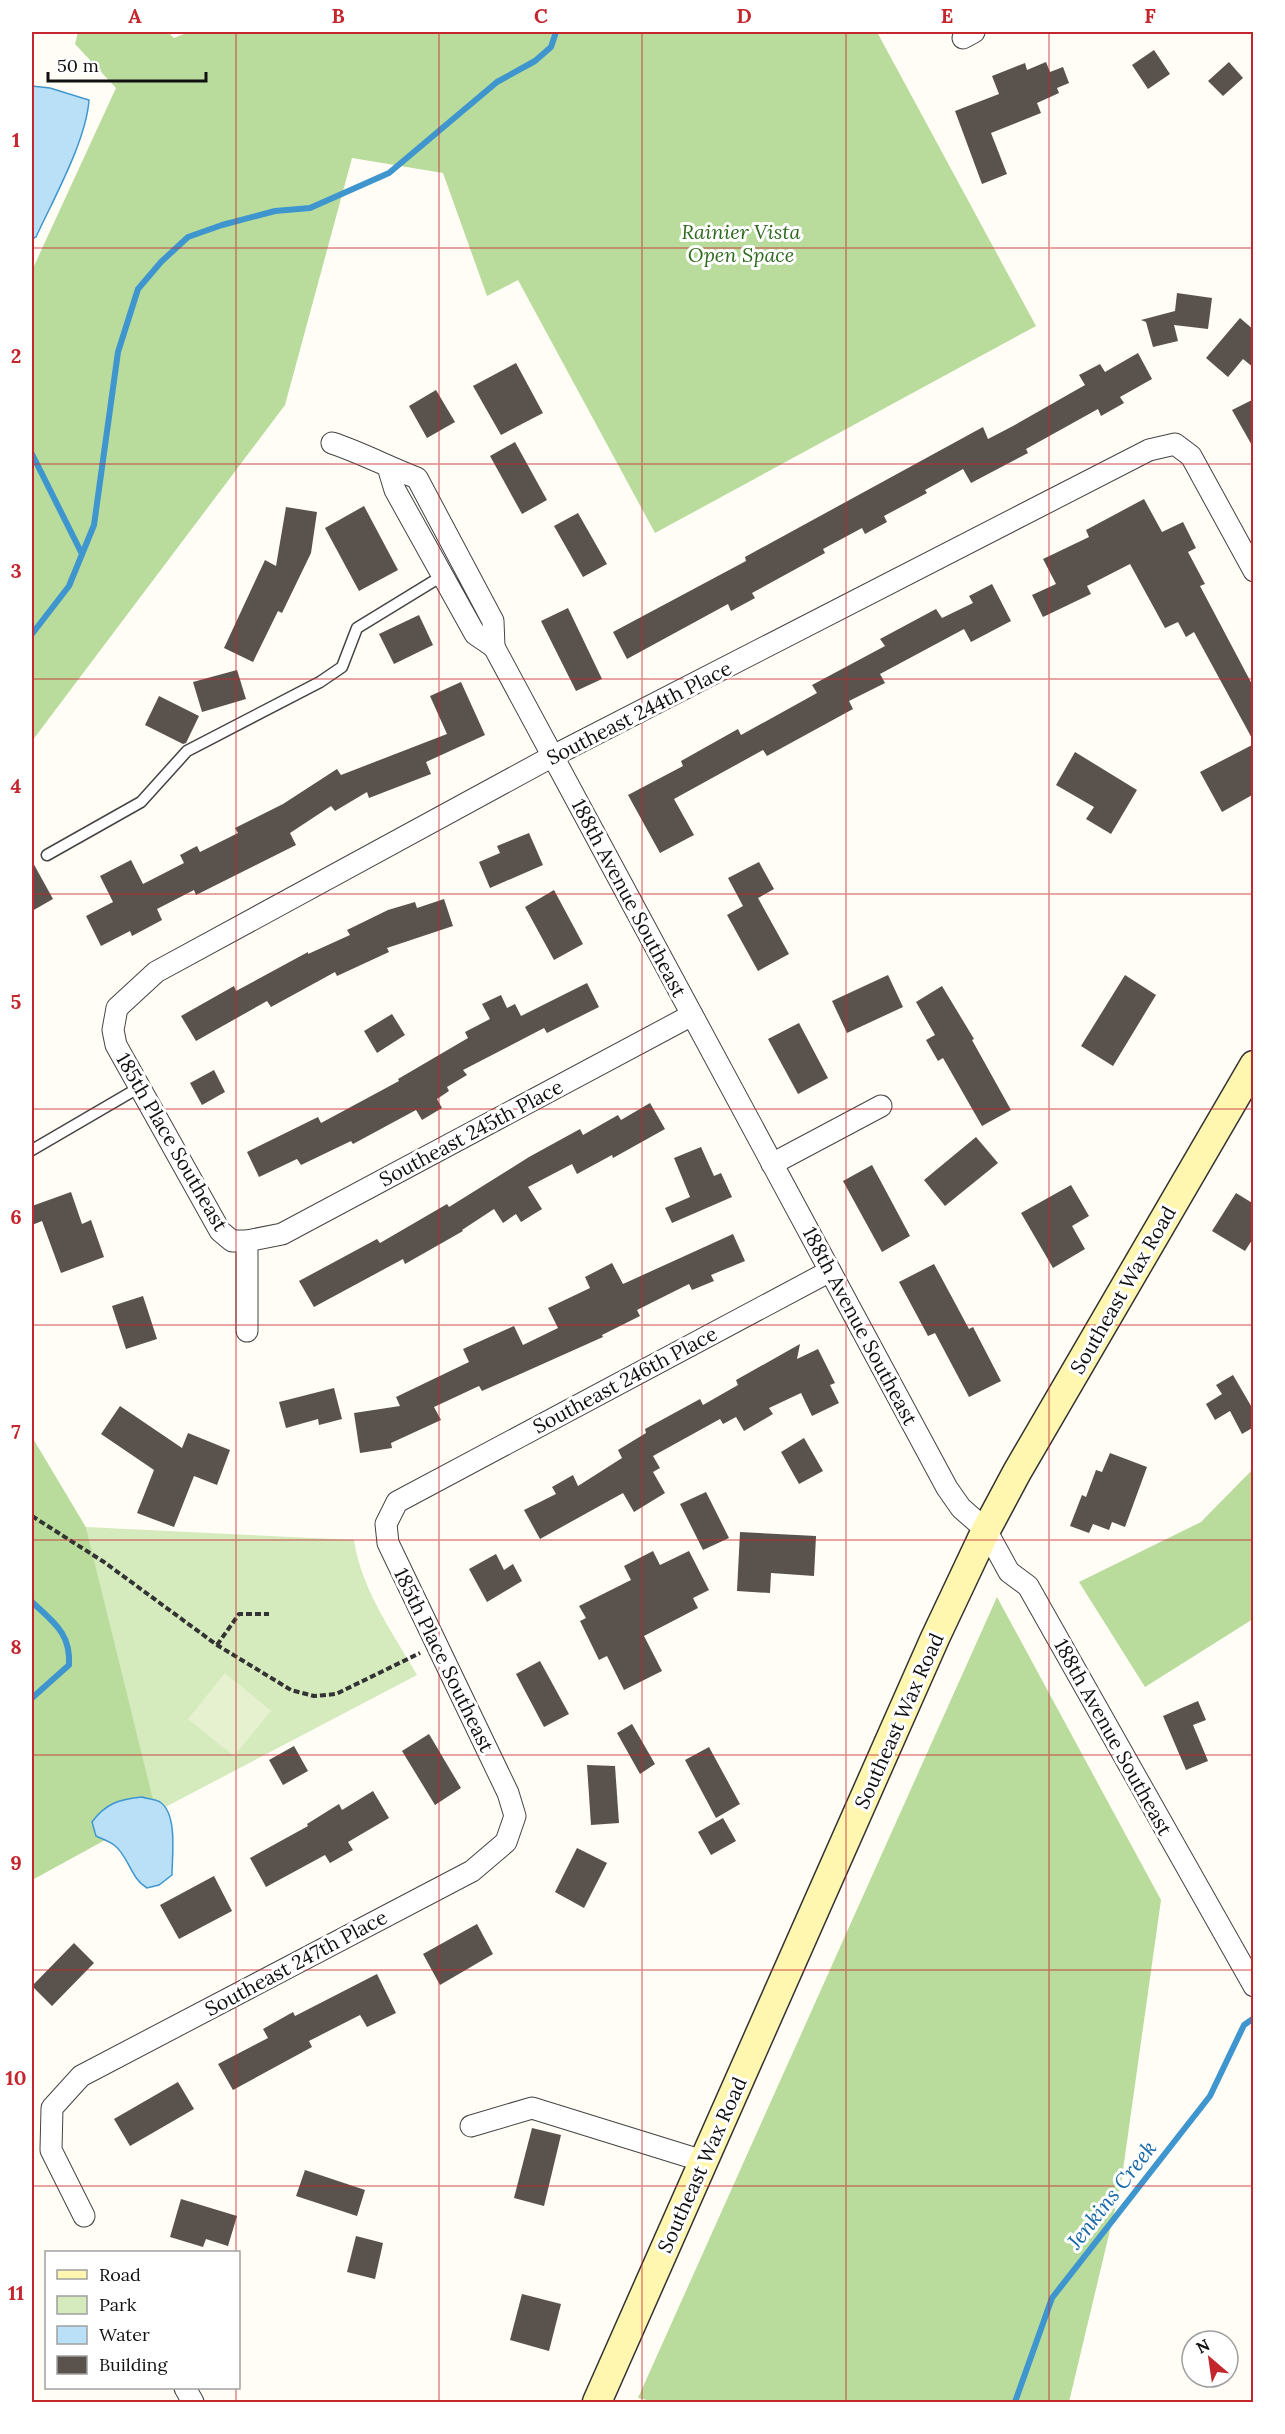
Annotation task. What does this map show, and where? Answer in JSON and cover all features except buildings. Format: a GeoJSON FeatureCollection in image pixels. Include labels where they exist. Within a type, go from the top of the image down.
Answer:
{"type":"FeatureCollection","features":[{"type":"Feature","properties":{"kind":"street","name":"188th Avenue Southeast"},"geometry":{"type":"LineString","coordinates":[[332,443],[362,453],[388,467],[417,478],[493,621],[494,647],[947,1488],[962,1509],[986,1530],[1009,1572],[1028,1586],[1254,1986]]}},
{"type":"Feature","properties":{"kind":"street","name":"Southeast 244th Place"},"geometry":{"type":"LineString","coordinates":[[117,1008],[156,972],[553,756],[1149,450],[1175,444],[1191,456],[1254,571]]}},
{"type":"Feature","properties":{"kind":"street","name":"188th Avenue Southeast"},"geometry":{"type":"LineString","coordinates":[[388,467],[395,490],[475,634],[494,647]]}},
{"type":"Feature","properties":{"kind":"street","name":"185th Place Southeast"},"geometry":{"type":"LineString","coordinates":[[117,1008],[113,1030],[116,1045],[220,1231],[232,1241],[247,1241],[247,1331]]}},
{"type":"Feature","properties":{"kind":"street","name":"Southeast 245th Place"},"geometry":{"type":"LineString","coordinates":[[247,1241],[282,1234],[692,1015]]}},
{"type":"Feature","properties":{"kind":"street","name":"Southeast Wax Road"},"geometry":{"type":"LineString","coordinates":[[597,2403],[935,1638],[986,1530],[1017,1472],[1254,1065]]}},
{"type":"Feature","properties":{"kind":"street"},"geometry":{"type":"LineString","coordinates":[[772,1164],[881,1106]]}},
{"type":"Feature","properties":{"kind":"street","name":"Southeast 246th Place"},"geometry":{"type":"LineString","coordinates":[[419,1489],[830,1271]]}},
{"type":"Feature","properties":{"kind":"street","name":"185th Place Southeast"},"geometry":{"type":"LineString","coordinates":[[419,1489],[398,1502],[386,1524],[388,1543],[508,1793],[515,1816],[506,1842]]}},
{"type":"Feature","properties":{"kind":"street","name":"Southeast 247th Place"},"geometry":{"type":"LineString","coordinates":[[84,2216],[51,2150],[52,2108],[81,2076],[472,1871],[506,1842]]}},
{"type":"Feature","properties":{"kind":"street"},"geometry":{"type":"LineString","coordinates":[[471,2126],[532,2108],[704,2161]]}},
{"type":"Feature","properties":{"kind":"street"},"geometry":{"type":"LineString","coordinates":[[186,2389],[193,2403]]}},
{"type":"Feature","properties":{"kind":"lane"},"geometry":{"type":"LineString","coordinates":[[47,855],[141,802],[187,751],[320,682],[342,667],[357,628],[442,576]]}},
{"type":"Feature","properties":{"kind":"lane"},"geometry":{"type":"LineString","coordinates":[[32,1150],[140,1087]]}},
{"type":"Feature","properties":{"kind":"path"},"geometry":{"type":"LineString","coordinates":[[32,1516],[104,1562],[218,1645],[291,1690],[314,1696],[336,1694],[436,1645]]}},
{"type":"Feature","properties":{"kind":"path"},"geometry":{"type":"LineString","coordinates":[[218,1645],[239,1614],[269,1614]]}},
{"type":"Feature","properties":{"kind":"green space","name":"Rainier Vista Open Space"},"geometry":{"type":"Polygon","coordinates":[[[78,32],[168,32],[174,38],[189,32],[877,32],[1036,326],[655,533],[518,280],[487,296],[443,173],[352,158],[285,405],[32,741],[32,266],[34,266],[116,88],[75,44],[78,32]]]}},
{"type":"Feature","properties":{"kind":"green space"},"geometry":{"type":"Polygon","coordinates":[[[32,1437],[86,1527],[354,1540],[363,1576],[388,1627],[417,1675],[32,1880],[32,1437]]]}},
{"type":"Feature","properties":{"kind":"green space"},"geometry":{"type":"Polygon","coordinates":[[[32,1437],[86,1528],[156,1812],[32,1880],[32,1437]]]}},
{"type":"Feature","properties":{"kind":"green space"},"geometry":{"type":"Polygon","coordinates":[[[1253,1469],[1253,1619],[1145,1687],[1079,1582],[1201,1522],[1253,1469]]]}},
{"type":"Feature","properties":{"kind":"green space"},"geometry":{"type":"Polygon","coordinates":[[[997,1597],[1161,1900],[1121,2184],[1069,2402],[656,2402],[638,2398],[997,1597]]]}},
{"type":"Feature","properties":{"kind":"green space"},"geometry":{"type":"Polygon","coordinates":[[[225,1673],[271,1711],[234,1756],[188,1719],[225,1673]]]}},
{"type":"Feature","properties":{"kind":"water"},"geometry":{"type":"Polygon","coordinates":[[[32,86],[50,88],[89,100],[87,116],[76,151],[36,237],[32,239],[32,86]]]}},
{"type":"Feature","properties":{"kind":"water"},"geometry":{"type":"Polygon","coordinates":[[[142,1797],[158,1801],[166,1808],[173,1836],[172,1875],[159,1885],[147,1888],[137,1879],[119,1850],[110,1842],[96,1836],[92,1822],[102,1811],[113,1804],[126,1799],[142,1797]]]}},
{"type":"Feature","properties":{"kind":"waterway"},"geometry":{"type":"LineString","coordinates":[[32,634],[69,586],[94,525],[118,352],[138,289],[161,262],[188,237],[275,211],[310,208],[389,173],[497,82],[535,61],[551,47],[556,32]]}},
{"type":"Feature","properties":{"kind":"waterway"},"geometry":{"type":"LineString","coordinates":[[32,454],[82,554]]}},
{"type":"Feature","properties":{"kind":"waterway"},"geometry":{"type":"LineString","coordinates":[[32,1602],[64,1636],[69,1654],[69,1665],[32,1698]]}},
{"type":"Feature","properties":{"kind":"waterway","name":"Jenkins Creek"},"geometry":{"type":"LineString","coordinates":[[1015,2402],[1052,2298],[1210,2096],[1244,2025],[1254,2018]]}}]}
